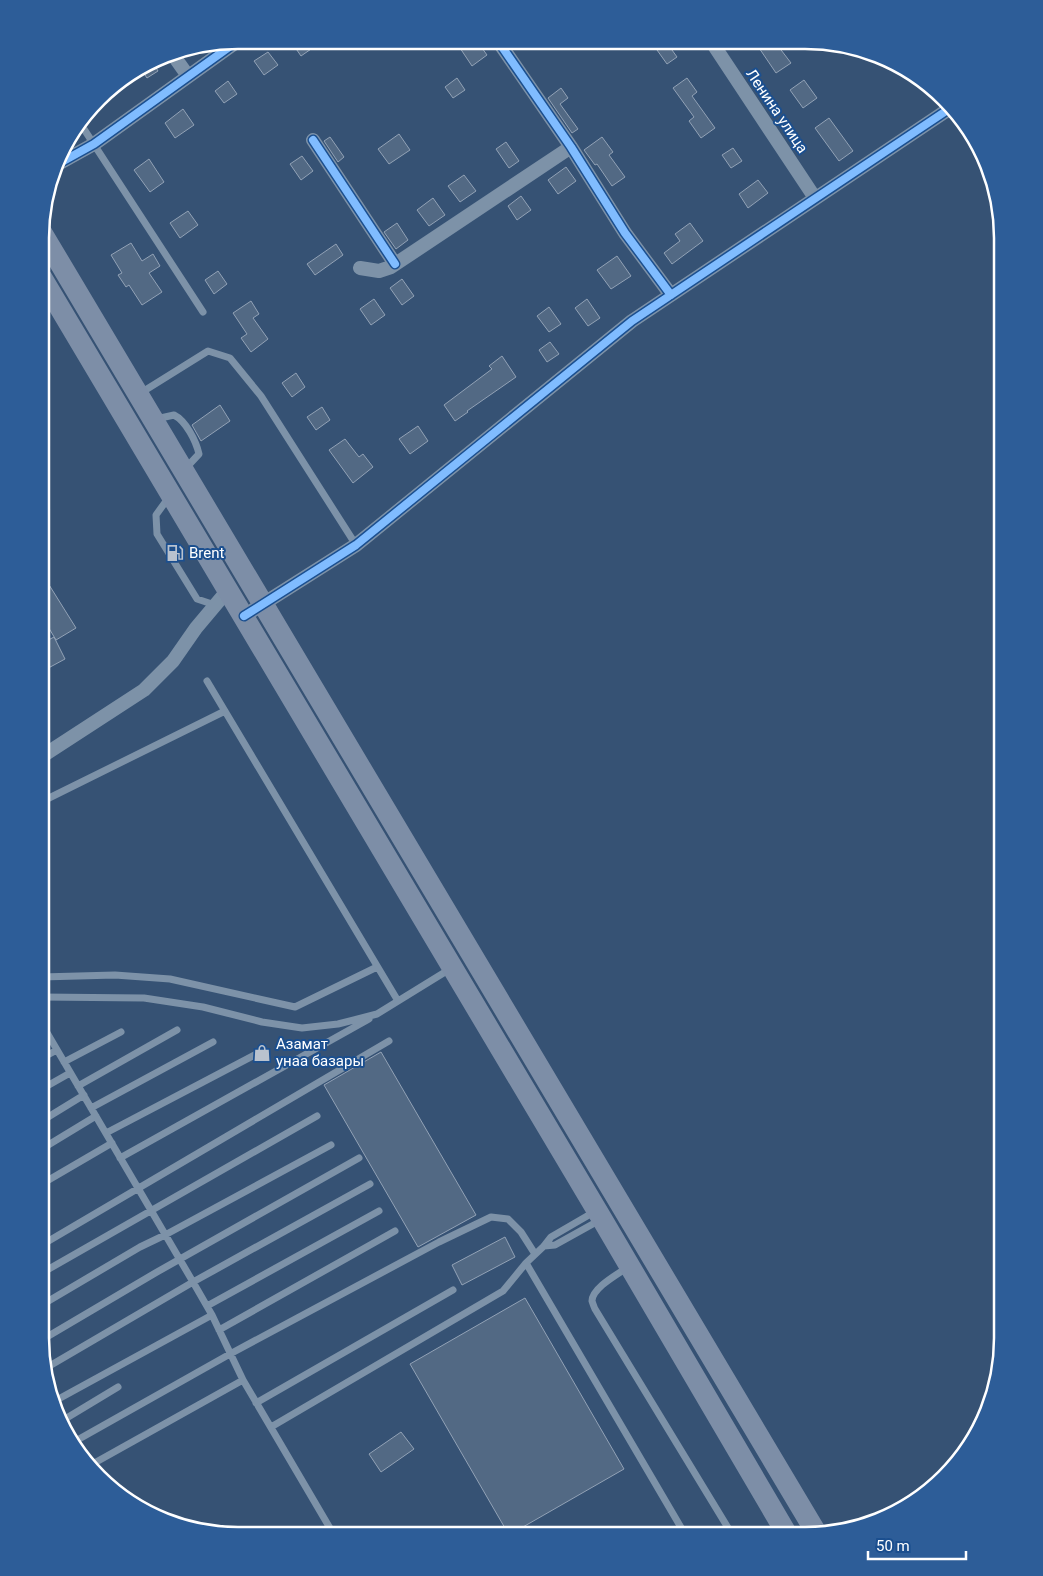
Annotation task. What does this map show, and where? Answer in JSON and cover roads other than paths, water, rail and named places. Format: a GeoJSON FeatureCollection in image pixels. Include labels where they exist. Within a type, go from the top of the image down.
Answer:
{"type":"FeatureCollection","features":[{"type":"Feature","properties":{"kind":"main road"},"geometry":{"type":"LineString","coordinates":[[49,245],[813,1527]]}},
{"type":"Feature","properties":{"kind":"main road"},"geometry":{"type":"LineString","coordinates":[[49,290],[167,488],[222,597],[244,616],[783,1527]]}},
{"type":"Feature","properties":{"kind":"main road"},"geometry":{"type":"LineString","coordinates":[[167,488],[184,470]]}},
{"type":"Feature","properties":{"kind":"street"},"geometry":{"type":"LineString","coordinates":[[65,160],[94,144],[226,49]]}},
{"type":"Feature","properties":{"kind":"street"},"geometry":{"type":"LineString","coordinates":[[504,49],[571,147],[625,233],[671,295]]}},
{"type":"Feature","properties":{"kind":"street","name":"Ленина улица"},"geometry":{"type":"LineString","coordinates":[[716,49],[815,198]]}},
{"type":"Feature","properties":{"kind":"street"},"geometry":{"type":"LineString","coordinates":[[176,59],[188,76]]}},
{"type":"Feature","properties":{"kind":"street"},"geometry":{"type":"LineString","coordinates":[[244,616],[356,545],[632,321],[946,111]]}},
{"type":"Feature","properties":{"kind":"street"},"geometry":{"type":"LineString","coordinates":[[313,140],[395,264]]}},
{"type":"Feature","properties":{"kind":"street"},"geometry":{"type":"LineString","coordinates":[[360,268],[379,271],[395,264],[571,147]]}},
{"type":"Feature","properties":{"kind":"street"},"geometry":{"type":"LineString","coordinates":[[49,752],[144,690],[174,661],[196,628],[222,597]]}},
{"type":"Feature","properties":{"kind":"lane"},"geometry":{"type":"LineString","coordinates":[[84,129],[203,312]]}},
{"type":"Feature","properties":{"kind":"lane"},"geometry":{"type":"LineString","coordinates":[[138,394],[208,351],[230,358],[261,396],[356,545]]}},
{"type":"Feature","properties":{"kind":"lane"},"geometry":{"type":"LineString","coordinates":[[167,488],[156,515],[157,534],[198,599],[222,597]]}},
{"type":"Feature","properties":{"kind":"lane"},"geometry":{"type":"LineString","coordinates":[[207,681],[398,1001]]}},
{"type":"Feature","properties":{"kind":"lane"},"geometry":{"type":"LineString","coordinates":[[49,798],[225,711]]}},
{"type":"Feature","properties":{"kind":"lane"},"geometry":{"type":"LineString","coordinates":[[49,977],[116,975],[170,978],[296,1007],[377,967]]}},
{"type":"Feature","properties":{"kind":"lane"},"geometry":{"type":"LineString","coordinates":[[120,1158],[377,1014],[453,968]]}},
{"type":"Feature","properties":{"kind":"lane"},"geometry":{"type":"LineString","coordinates":[[49,997],[144,998],[203,1007],[262,1022],[302,1028],[338,1024],[377,1014]]}},
{"type":"Feature","properties":{"kind":"lane"},"geometry":{"type":"LineString","coordinates":[[78,1086],[176,1030]]}},
{"type":"Feature","properties":{"kind":"lane"},"geometry":{"type":"LineString","coordinates":[[64,1062],[121,1032]]}},
{"type":"Feature","properties":{"kind":"lane"},"geometry":{"type":"LineString","coordinates":[[49,1036],[207,1306],[243,1380],[329,1527]]}},
{"type":"Feature","properties":{"kind":"lane"},"geometry":{"type":"LineString","coordinates":[[49,1241],[389,1041]]}},
{"type":"Feature","properties":{"kind":"lane"},"geometry":{"type":"LineString","coordinates":[[91,1108],[213,1042]]}},
{"type":"Feature","properties":{"kind":"lane"},"geometry":{"type":"LineString","coordinates":[[49,1054],[57,1050]]}},
{"type":"Feature","properties":{"kind":"lane"},"geometry":{"type":"LineString","coordinates":[[106,1133],[264,1050]]}},
{"type":"Feature","properties":{"kind":"lane"},"geometry":{"type":"LineString","coordinates":[[49,1085],[70,1073]]}},
{"type":"Feature","properties":{"kind":"lane"},"geometry":{"type":"LineString","coordinates":[[49,1116],[84,1095]]}},
{"type":"Feature","properties":{"kind":"lane"},"geometry":{"type":"LineString","coordinates":[[49,1145],[96,1116]]}},
{"type":"Feature","properties":{"kind":"lane"},"geometry":{"type":"LineString","coordinates":[[49,1269],[317,1116]]}},
{"type":"Feature","properties":{"kind":"lane"},"geometry":{"type":"LineString","coordinates":[[49,1180],[112,1143]]}},
{"type":"Feature","properties":{"kind":"lane"},"geometry":{"type":"LineString","coordinates":[[49,1301],[140,1247],[166,1235],[331,1144]]}},
{"type":"Feature","properties":{"kind":"lane"},"geometry":{"type":"LineString","coordinates":[[49,1335],[359,1158]]}},
{"type":"Feature","properties":{"kind":"lane"},"geometry":{"type":"LineString","coordinates":[[50,1365],[193,1282],[370,1184]]}},
{"type":"Feature","properties":{"kind":"lane"},"geometry":{"type":"LineString","coordinates":[[207,1306],[379,1211]]}},
{"type":"Feature","properties":{"kind":"lane"},"geometry":{"type":"LineString","coordinates":[[271,1427],[503,1291],[551,1237],[599,1215]]}},
{"type":"Feature","properties":{"kind":"lane"},"geometry":{"type":"LineString","coordinates":[[79,1440],[230,1354],[439,1242],[491,1217],[508,1219],[522,1232],[535,1254]]}},
{"type":"Feature","properties":{"kind":"lane"},"geometry":{"type":"LineString","coordinates":[[219,1330],[395,1230]]}},
{"type":"Feature","properties":{"kind":"lane"},"geometry":{"type":"LineString","coordinates":[[526,1263],[681,1527]]}},
{"type":"Feature","properties":{"kind":"lane"},"geometry":{"type":"LineString","coordinates":[[629,1266],[599,1288],[594,1294],[592,1301],[595,1310],[728,1527]]}},
{"type":"Feature","properties":{"kind":"lane"},"geometry":{"type":"LineString","coordinates":[[256,1403],[453,1290]]}},
{"type":"Feature","properties":{"kind":"lane"},"geometry":{"type":"LineString","coordinates":[[59,1399],[212,1315]]}},
{"type":"Feature","properties":{"kind":"lane"},"geometry":{"type":"LineString","coordinates":[[95,1462],[243,1380]]}},
{"type":"Feature","properties":{"kind":"lane"},"geometry":{"type":"LineString","coordinates":[[66,1418],[118,1388]]}},
{"type":"Feature","properties":{"kind":"place","name":"Brent"},"geometry":{"type":"Point","coordinates":[175,553]}},
{"type":"Feature","properties":{"kind":"place","name":"Азамат унаа базары"},"geometry":{"type":"Point","coordinates":[262,1053]}}]}
